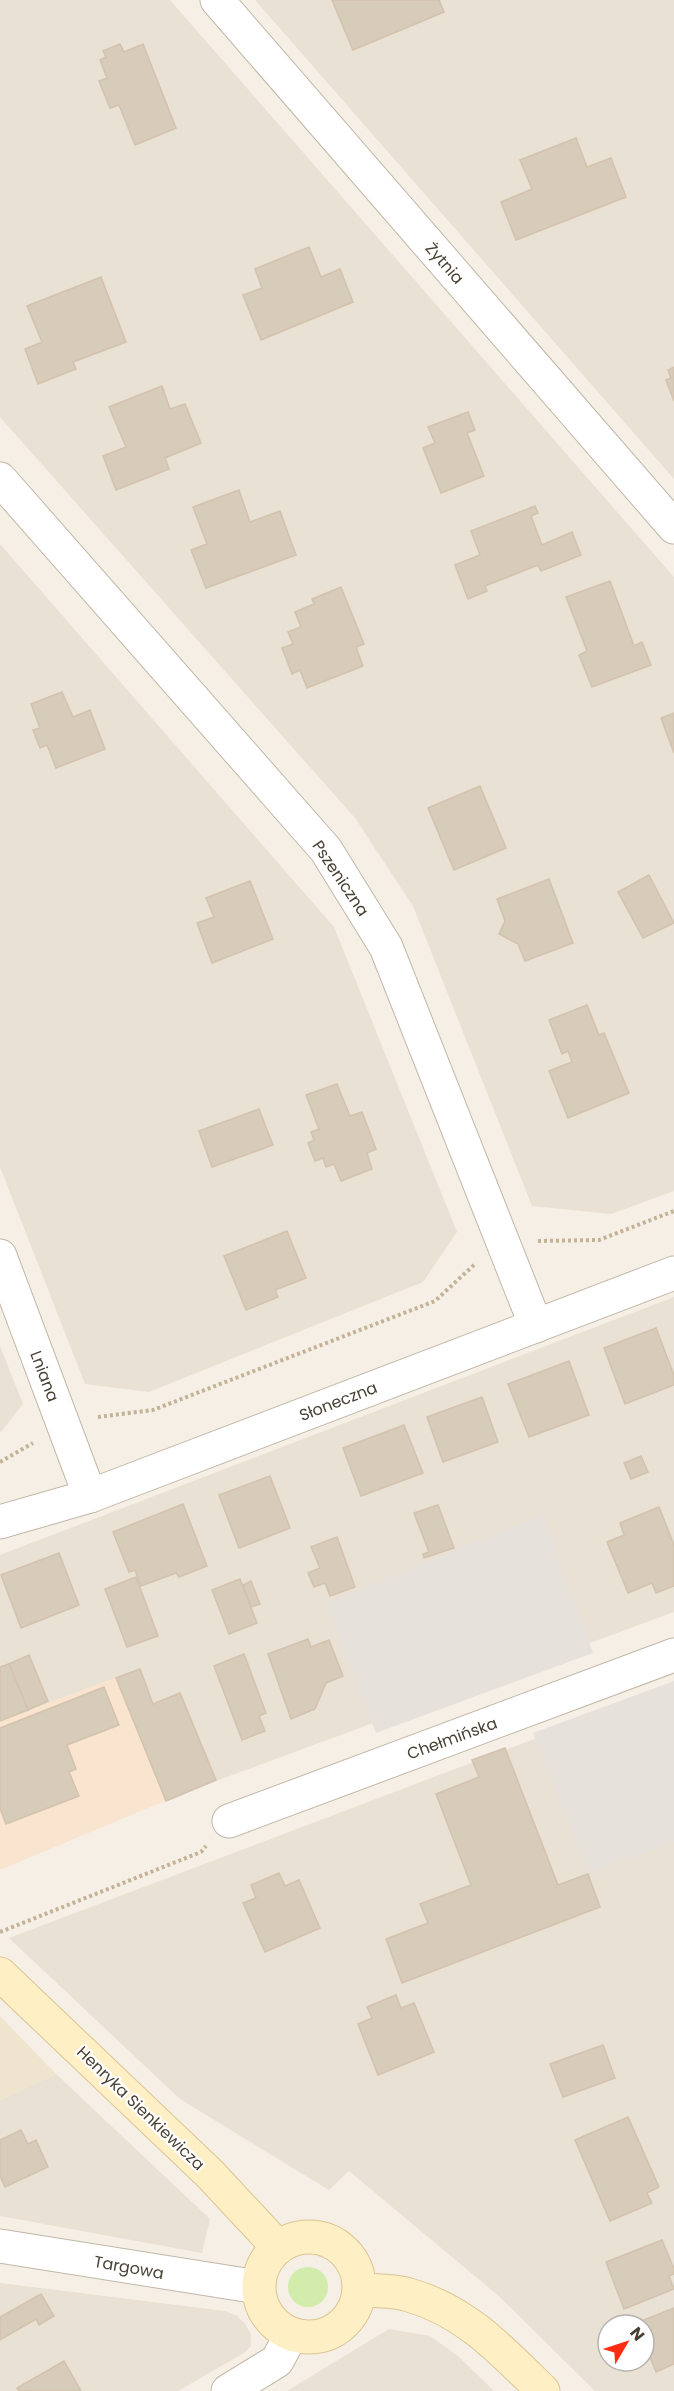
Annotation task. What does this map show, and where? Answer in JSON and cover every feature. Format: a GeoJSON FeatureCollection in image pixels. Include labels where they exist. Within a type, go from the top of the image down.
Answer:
{"type":"FeatureCollection","features":[{"type":"Feature","properties":{"kind":"street","name":"Żytnia"},"geometry":{"type":"LineString","coordinates":[[217,0],[674,527]]}},
{"type":"Feature","properties":{"kind":"street","name":"Pszeniczna"},"geometry":{"type":"LineString","coordinates":[[0,479],[326,850],[386,947],[536,1326]]}},
{"type":"Feature","properties":{"kind":"street","name":"Lniana"},"geometry":{"type":"LineString","coordinates":[[0,1256],[90,1496]]}},
{"type":"Feature","properties":{"kind":"street","name":"Słoneczna"},"geometry":{"type":"LineString","coordinates":[[0,1522],[90,1496],[674,1273]]}},
{"type":"Feature","properties":{"kind":"street","name":"Chełmińska"},"geometry":{"type":"LineString","coordinates":[[229,1821],[674,1655]]}},
{"type":"Feature","properties":{"kind":"street","name":"Henryka Sienkiewicza"},"geometry":{"type":"LineString","coordinates":[[0,1974],[210,2174],[278,2247]]}},
{"type":"Feature","properties":{"kind":"street"},"geometry":{"type":"LineString","coordinates":[[310,2236],[327,2239],[342,2248],[353,2262],[359,2278],[355,2310],[334,2332],[319,2337],[291,2335],[276,2326],[266,2315],[260,2302],[258,2287],[267,2258],[278,2247],[293,2239],[310,2236]]}},
{"type":"Feature","properties":{"kind":"street","name":"Targowa"},"geometry":{"type":"LineString","coordinates":[[0,2246],[258,2287]]}},
{"type":"Feature","properties":{"kind":"street"},"geometry":{"type":"LineString","coordinates":[[358,2290],[408,2294],[452,2311],[484,2333],[543,2391]]}},
{"type":"Feature","properties":{"kind":"street"},"geometry":{"type":"LineString","coordinates":[[228,2391],[277,2361],[291,2335]]}},
{"type":"Feature","properties":{"kind":"path"},"geometry":{"type":"LineString","coordinates":[[532,1243],[542,1240],[599,1240],[674,1211]]}},
{"type":"Feature","properties":{"kind":"path"},"geometry":{"type":"LineString","coordinates":[[91,1418],[153,1410],[435,1301],[482,1260]]}},
{"type":"Feature","properties":{"kind":"path"},"geometry":{"type":"LineString","coordinates":[[0,1462],[42,1437]]}},
{"type":"Feature","properties":{"kind":"path"},"geometry":{"type":"LineString","coordinates":[[0,1932],[201,1852],[229,1821]]}},
{"type":"Feature","properties":{"kind":"shaded area"},"geometry":{"type":"Polygon","coordinates":[[[0,0],[170,0],[674,577],[674,1191],[611,1214],[532,1206],[413,906],[355,818],[0,417],[0,0]]]}},
{"type":"Feature","properties":{"kind":"shaded area"},"geometry":{"type":"Polygon","coordinates":[[[255,0],[674,0],[674,479],[255,0]]]}},
{"type":"Feature","properties":{"kind":"shaded area"},"geometry":{"type":"Polygon","coordinates":[[[0,544],[334,927],[457,1232],[423,1282],[149,1392],[85,1384],[0,1167],[0,544]]]}},
{"type":"Feature","properties":{"kind":"shaded area"},"geometry":{"type":"Polygon","coordinates":[[[674,1297],[674,1612],[189,1791],[140,1669],[0,1721],[0,1555],[674,1297]]]}},
{"type":"Feature","properties":{"kind":"shaded area"},"geometry":{"type":"Polygon","coordinates":[[[0,1346],[23,1404],[0,1433],[0,1346]]]}},
{"type":"Feature","properties":{"kind":"shaded area"},"geometry":{"type":"Polygon","coordinates":[[[543,1515],[593,1653],[376,1733],[325,1603],[543,1515]]]}},
{"type":"Feature","properties":{"kind":"shaded area"},"geometry":{"type":"Polygon","coordinates":[[[140,1669],[189,1791],[0,1870],[0,1721],[140,1669]]]}},
{"type":"Feature","properties":{"kind":"shaded area"},"geometry":{"type":"Polygon","coordinates":[[[674,1681],[674,1842],[588,1874],[533,1733],[674,1681]]]}},
{"type":"Feature","properties":{"kind":"shaded area"},"geometry":{"type":"Polygon","coordinates":[[[674,1686],[674,2391],[595,2391],[500,2297],[349,2171],[329,2190],[180,2099],[9,1938],[674,1686]]]}},
{"type":"Feature","properties":{"kind":"shaded area"},"geometry":{"type":"Polygon","coordinates":[[[0,2016],[56,2074],[0,2100],[0,2016]]]}},
{"type":"Feature","properties":{"kind":"shaded area"},"geometry":{"type":"Polygon","coordinates":[[[56,2074],[210,2219],[202,2253],[0,2216],[0,2100],[56,2074]]]}},
{"type":"Feature","properties":{"kind":"shaded area"},"geometry":{"type":"Polygon","coordinates":[[[0,2283],[225,2311],[237,2316],[245,2324],[251,2334],[251,2346],[244,2353],[178,2391],[0,2391],[0,2283]]]}},
{"type":"Feature","properties":{"kind":"shaded area"},"geometry":{"type":"Polygon","coordinates":[[[389,2329],[430,2336],[458,2356],[494,2391],[287,2391],[389,2329]]]}},
{"type":"Feature","properties":{"kind":"green space"},"geometry":{"type":"Polygon","coordinates":[[[308,2267],[322,2273],[328,2287],[322,2301],[308,2307],[294,2301],[288,2287],[294,2273],[308,2267]]]}},
{"type":"Feature","properties":{"kind":"building"},"geometry":{"type":"Polygon","coordinates":[[[332,0],[439,0],[444,12],[353,50],[332,0]]]}},
{"type":"Feature","properties":{"kind":"building"},"geometry":{"type":"Polygon","coordinates":[[[120,44],[124,52],[143,44],[176,128],[135,145],[119,105],[110,108],[99,81],[107,78],[100,60],[106,57],[103,51],[120,44]]]}},
{"type":"Feature","properties":{"kind":"building"},"geometry":{"type":"Polygon","coordinates":[[[576,138],[587,167],[611,158],[626,197],[516,240],[501,202],[532,189],[520,160],[576,138]]]}},
{"type":"Feature","properties":{"kind":"building"},"geometry":{"type":"Polygon","coordinates":[[[309,247],[321,277],[340,269],[353,302],[261,340],[243,295],[262,288],[255,269],[309,247]]]}},
{"type":"Feature","properties":{"kind":"building"},"geometry":{"type":"Polygon","coordinates":[[[101,277],[126,342],[73,362],[76,369],[38,384],[25,349],[42,342],[27,306],[101,277]]]}},
{"type":"Feature","properties":{"kind":"building"},"geometry":{"type":"Polygon","coordinates":[[[674,367],[674,401],[666,380],[671,378],[668,370],[674,367]]]}},
{"type":"Feature","properties":{"kind":"building"},"geometry":{"type":"Polygon","coordinates":[[[162,386],[170,409],[185,404],[201,443],[165,458],[169,469],[116,490],[103,456],[126,447],[109,407],[162,386]]]}},
{"type":"Feature","properties":{"kind":"building"},"geometry":{"type":"Polygon","coordinates":[[[468,412],[475,430],[467,433],[484,476],[441,493],[423,448],[435,443],[428,427],[468,412]]]}},
{"type":"Feature","properties":{"kind":"building"},"geometry":{"type":"Polygon","coordinates":[[[239,490],[250,522],[280,511],[296,555],[206,588],[191,550],[207,544],[193,507],[239,490]]]}},
{"type":"Feature","properties":{"kind":"building"},"geometry":{"type":"Polygon","coordinates":[[[535,506],[538,513],[531,516],[542,545],[572,532],[581,555],[541,571],[538,565],[485,586],[487,591],[468,599],[455,565],[480,555],[471,531],[535,506]]]}},
{"type":"Feature","properties":{"kind":"building"},"geometry":{"type":"Polygon","coordinates":[[[610,581],[634,646],[642,642],[651,665],[592,687],[579,655],[587,651],[566,597],[610,581]]]}},
{"type":"Feature","properties":{"kind":"building"},"geometry":{"type":"Polygon","coordinates":[[[341,587],[364,644],[356,647],[363,666],[307,688],[300,670],[292,674],[282,648],[293,644],[288,632],[301,627],[295,612],[314,604],[312,599],[341,587]]]}},
{"type":"Feature","properties":{"kind":"building"},"geometry":{"type":"Polygon","coordinates":[[[62,692],[73,717],[90,710],[105,749],[56,768],[47,745],[40,748],[33,730],[40,728],[31,704],[62,692]]]}},
{"type":"Feature","properties":{"kind":"building"},"geometry":{"type":"Polygon","coordinates":[[[674,713],[674,753],[661,718],[674,713]]]}},
{"type":"Feature","properties":{"kind":"building"},"geometry":{"type":"Polygon","coordinates":[[[480,786],[506,848],[454,870],[428,808],[480,786]]]}},
{"type":"Feature","properties":{"kind":"building"},"geometry":{"type":"Polygon","coordinates":[[[649,875],[674,923],[643,938],[618,892],[649,875]]]}},
{"type":"Feature","properties":{"kind":"building"},"geometry":{"type":"Polygon","coordinates":[[[549,879],[573,943],[525,961],[518,944],[499,934],[505,921],[497,899],[549,879]]]}},
{"type":"Feature","properties":{"kind":"building"},"geometry":{"type":"Polygon","coordinates":[[[250,881],[273,939],[212,963],[197,923],[214,917],[206,898],[250,881]]]}},
{"type":"Feature","properties":{"kind":"building"},"geometry":{"type":"Polygon","coordinates":[[[587,1005],[599,1035],[604,1033],[629,1093],[568,1118],[549,1071],[572,1062],[568,1051],[562,1054],[549,1020],[587,1005]]]}},
{"type":"Feature","properties":{"kind":"building"},"geometry":{"type":"Polygon","coordinates":[[[337,1084],[350,1116],[362,1112],[376,1149],[367,1153],[372,1169],[341,1181],[334,1164],[326,1167],[323,1158],[315,1161],[308,1143],[314,1140],[311,1132],[319,1129],[306,1095],[337,1084]]]}},
{"type":"Feature","properties":{"kind":"building"},"geometry":{"type":"Polygon","coordinates":[[[259,1109],[273,1145],[212,1167],[199,1131],[259,1109]]]}},
{"type":"Feature","properties":{"kind":"building"},"geometry":{"type":"Polygon","coordinates":[[[287,1231],[306,1278],[275,1290],[278,1297],[246,1310],[224,1256],[287,1231]]]}},
{"type":"Feature","properties":{"kind":"building"},"geometry":{"type":"Polygon","coordinates":[[[656,1328],[674,1375],[674,1385],[625,1404],[604,1348],[656,1328]]]}},
{"type":"Feature","properties":{"kind":"building"},"geometry":{"type":"Polygon","coordinates":[[[569,1361],[589,1415],[529,1437],[508,1384],[569,1361]]]}},
{"type":"Feature","properties":{"kind":"building"},"geometry":{"type":"Polygon","coordinates":[[[482,1397],[498,1442],[443,1462],[427,1417],[482,1397]]]}},
{"type":"Feature","properties":{"kind":"building"},"geometry":{"type":"Polygon","coordinates":[[[404,1425],[423,1473],[361,1496],[343,1448],[404,1425]]]}},
{"type":"Feature","properties":{"kind":"building"},"geometry":{"type":"Polygon","coordinates":[[[641,1456],[648,1472],[631,1479],[624,1463],[641,1456]]]}},
{"type":"Feature","properties":{"kind":"building"},"geometry":{"type":"Polygon","coordinates":[[[270,1476],[290,1528],[239,1548],[219,1495],[270,1476]]]}},
{"type":"Feature","properties":{"kind":"building"},"geometry":{"type":"Polygon","coordinates":[[[183,1504],[207,1566],[179,1577],[176,1573],[141,1586],[135,1570],[129,1572],[113,1532],[183,1504]]]}},
{"type":"Feature","properties":{"kind":"building"},"geometry":{"type":"Polygon","coordinates":[[[438,1505],[454,1548],[424,1558],[423,1554],[429,1552],[414,1513],[438,1505]]]}},
{"type":"Feature","properties":{"kind":"building"},"geometry":{"type":"Polygon","coordinates":[[[659,1507],[674,1545],[674,1586],[656,1593],[652,1583],[628,1593],[607,1542],[624,1535],[620,1523],[659,1507]]]}},
{"type":"Feature","properties":{"kind":"building"},"geometry":{"type":"Polygon","coordinates":[[[337,1537],[355,1587],[330,1596],[325,1583],[314,1587],[308,1573],[320,1568],[311,1547],[337,1537]]]}},
{"type":"Feature","properties":{"kind":"building"},"geometry":{"type":"Polygon","coordinates":[[[59,1553],[79,1605],[21,1628],[1,1575],[59,1553]]]}},
{"type":"Feature","properties":{"kind":"building"},"geometry":{"type":"Polygon","coordinates":[[[136,1577],[158,1636],[127,1647],[105,1589],[136,1577]]]}},
{"type":"Feature","properties":{"kind":"building"},"geometry":{"type":"Polygon","coordinates":[[[240,1579],[257,1623],[229,1634],[212,1590],[240,1579]]]}},
{"type":"Feature","properties":{"kind":"building"},"geometry":{"type":"Polygon","coordinates":[[[251,1581],[260,1604],[251,1607],[243,1585],[251,1581]]]}},
{"type":"Feature","properties":{"kind":"building"},"geometry":{"type":"Polygon","coordinates":[[[308,1639],[311,1647],[329,1640],[343,1676],[326,1683],[315,1709],[291,1719],[268,1654],[308,1639]]]}},
{"type":"Feature","properties":{"kind":"building"},"geometry":{"type":"Polygon","coordinates":[[[244,1654],[266,1713],[259,1716],[265,1731],[242,1740],[214,1666],[244,1654]]]}},
{"type":"Feature","properties":{"kind":"building"},"geometry":{"type":"Polygon","coordinates":[[[29,1655],[48,1701],[28,1710],[9,1664],[29,1655]]]}},
{"type":"Feature","properties":{"kind":"building"},"geometry":{"type":"Polygon","coordinates":[[[9,1664],[28,1710],[0,1721],[0,1667],[9,1664]]]}},
{"type":"Feature","properties":{"kind":"building"},"geometry":{"type":"Polygon","coordinates":[[[140,1669],[153,1704],[180,1693],[216,1780],[166,1801],[116,1678],[140,1669]]]}},
{"type":"Feature","properties":{"kind":"building"},"geometry":{"type":"Polygon","coordinates":[[[104,1687],[119,1725],[67,1745],[76,1769],[69,1772],[79,1796],[6,1824],[0,1808],[0,1728],[104,1687]]]}},
{"type":"Feature","properties":{"kind":"building"},"geometry":{"type":"Polygon","coordinates":[[[505,1748],[558,1885],[588,1874],[600,1907],[402,1983],[386,1939],[428,1923],[420,1904],[471,1885],[436,1794],[479,1777],[472,1760],[505,1748]]]}},
{"type":"Feature","properties":{"kind":"building"},"geometry":{"type":"Polygon","coordinates":[[[279,1873],[285,1886],[299,1880],[320,1928],[265,1952],[243,1903],[256,1898],[251,1885],[279,1873]]]}},
{"type":"Feature","properties":{"kind":"building"},"geometry":{"type":"Polygon","coordinates":[[[396,1995],[401,2008],[414,2003],[434,2052],[378,2075],[358,2024],[372,2018],[367,2007],[396,1995]]]}},
{"type":"Feature","properties":{"kind":"building"},"geometry":{"type":"Polygon","coordinates":[[[603,2045],[615,2078],[563,2097],[550,2064],[603,2045]]]}},
{"type":"Feature","properties":{"kind":"building"},"geometry":{"type":"Polygon","coordinates":[[[628,2117],[659,2187],[647,2193],[652,2203],[610,2221],[575,2140],[628,2117]]]}},
{"type":"Feature","properties":{"kind":"building"},"geometry":{"type":"Polygon","coordinates":[[[21,2130],[28,2144],[36,2140],[48,2167],[5,2187],[0,2176],[0,2140],[21,2130]]]}},
{"type":"Feature","properties":{"kind":"building"},"geometry":{"type":"Polygon","coordinates":[[[662,2240],[674,2269],[674,2274],[669,2276],[674,2289],[624,2309],[606,2262],[662,2240]]]}},
{"type":"Feature","properties":{"kind":"building"},"geometry":{"type":"Polygon","coordinates":[[[41,2294],[54,2316],[39,2325],[36,2319],[0,2340],[0,2317],[41,2294]]]}},
{"type":"Feature","properties":{"kind":"building"},"geometry":{"type":"Polygon","coordinates":[[[674,2308],[674,2364],[656,2372],[656,2315],[674,2308]]]}},
{"type":"Feature","properties":{"kind":"building"},"geometry":{"type":"Polygon","coordinates":[[[64,2361],[81,2391],[19,2391],[17,2388],[64,2361]]]}}]}
